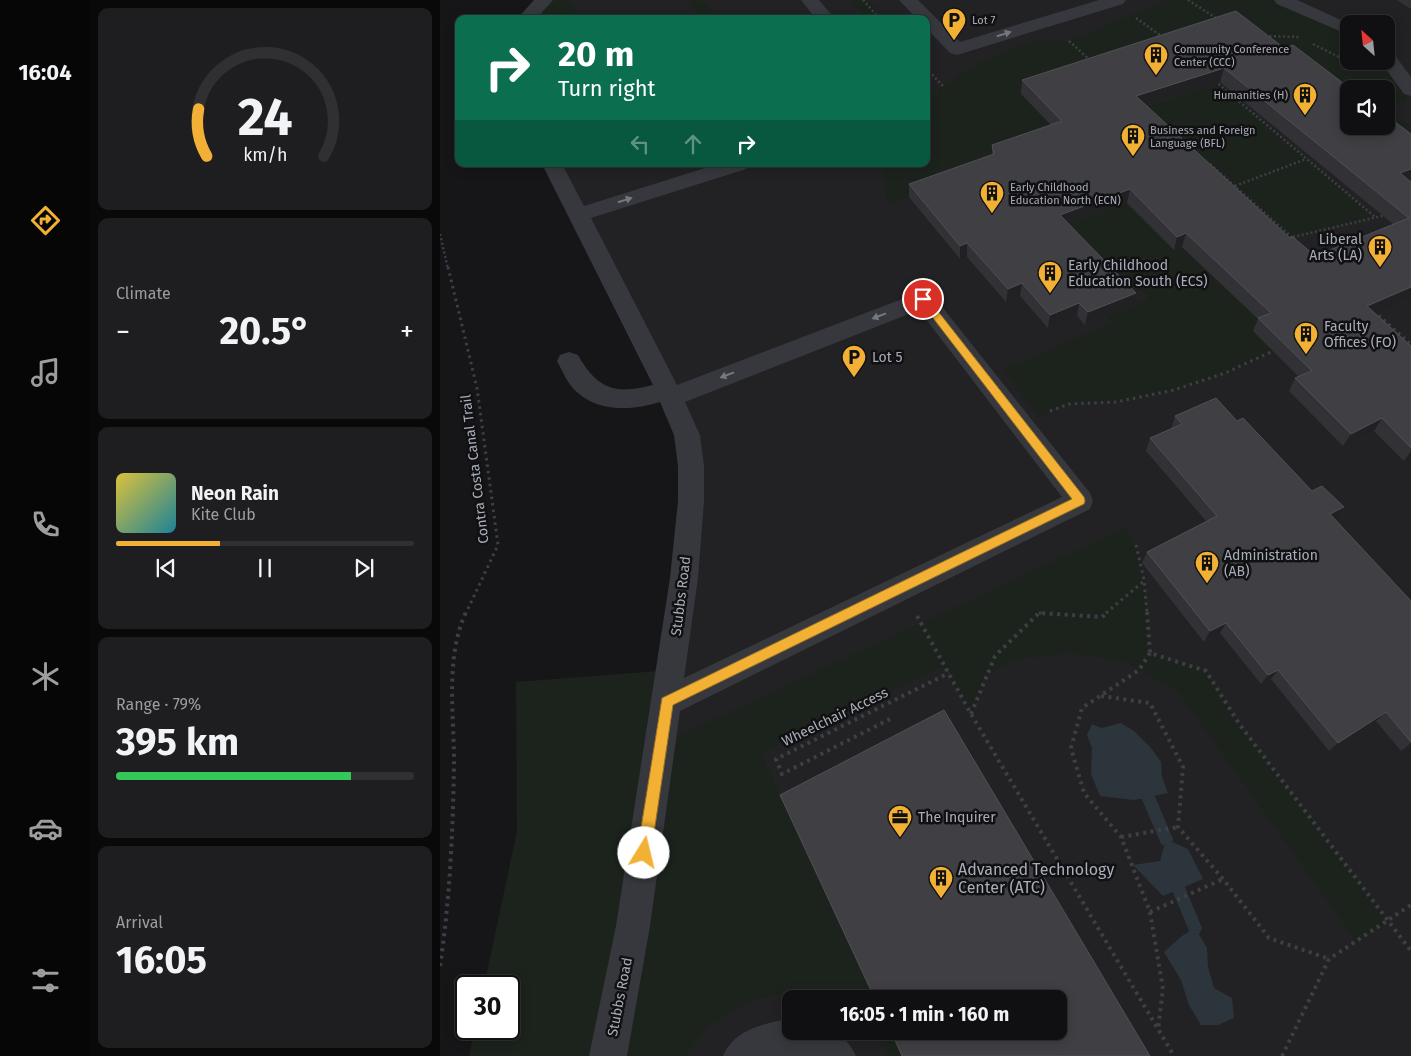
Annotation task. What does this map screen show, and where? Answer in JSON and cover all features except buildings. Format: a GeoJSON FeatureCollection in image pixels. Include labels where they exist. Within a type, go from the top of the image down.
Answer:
{"type":"FeatureCollection","features":[{"type":"Feature","properties":{"kind":"street"},"geometry":{"type":"LineString","coordinates":[[530,15],[544,0]]}},
{"type":"Feature","properties":{"kind":"street"},"geometry":{"type":"LineString","coordinates":[[810,0],[823,15]]}},
{"type":"Feature","properties":{"kind":"street"},"geometry":{"type":"LineString","coordinates":[[908,0],[923,15]]}},
{"type":"Feature","properties":{"kind":"street"},"geometry":{"type":"LineString","coordinates":[[930,22],[957,48],[1117,0]]}},
{"type":"Feature","properties":{"kind":"street"},"geometry":{"type":"LineString","coordinates":[[1283,0],[1340,26]]}},
{"type":"Feature","properties":{"kind":"street"},"geometry":{"type":"LineString","coordinates":[[1395,69],[1411,89]]}},
{"type":"Feature","properties":{"kind":"street","name":"Stubbs Road"},"geometry":{"type":"LineString","coordinates":[[554,167],[669,393],[687,435],[691,466],[691,501],[684,578],[667,702],[633,926],[608,1056]]}},
{"type":"Feature","properties":{"kind":"street"},"geometry":{"type":"LineString","coordinates":[[578,215],[730,167]]}},
{"type":"Feature","properties":{"kind":"street"},"geometry":{"type":"LineString","coordinates":[[569,361],[576,376],[589,389],[610,398],[629,400],[648,397],[669,393],[923,299],[1080,501],[667,702]]}},
{"type":"Feature","properties":{"kind":"street"},"geometry":{"type":"LineString","coordinates":[[742,1056],[761,1045],[776,1040],[793,1039],[809,1041],[822,1046],[837,1056]]}},
{"type":"Feature","properties":{"kind":"path"},"geometry":{"type":"LineString","coordinates":[[863,0],[876,15]]}},
{"type":"Feature","properties":{"kind":"path"},"geometry":{"type":"LineString","coordinates":[[1188,0],[1222,22],[1213,25]]}},
{"type":"Feature","properties":{"kind":"path"},"geometry":{"type":"LineString","coordinates":[[1135,18],[1167,40]]}},
{"type":"Feature","properties":{"kind":"path"},"geometry":{"type":"LineString","coordinates":[[1258,36],[1298,37],[1383,79],[1411,89]]}},
{"type":"Feature","properties":{"kind":"path"},"geometry":{"type":"LineString","coordinates":[[1069,42],[1098,67]]}},
{"type":"Feature","properties":{"kind":"path"},"geometry":{"type":"LineString","coordinates":[[930,72],[942,86]]}},
{"type":"Feature","properties":{"kind":"path"},"geometry":{"type":"LineString","coordinates":[[1212,78],[1375,217]]}},
{"type":"Feature","properties":{"kind":"path"},"geometry":{"type":"LineString","coordinates":[[1235,186],[1306,158]]}},
{"type":"Feature","properties":{"kind":"path"},"geometry":{"type":"LineString","coordinates":[[1206,161],[1299,244]]}},
{"type":"Feature","properties":{"kind":"path"},"geometry":{"type":"LineString","coordinates":[[1364,208],[1372,205]]}},
{"type":"Feature","properties":{"kind":"path"},"geometry":{"type":"LineString","coordinates":[[1292,237],[1393,213]]}},
{"type":"Feature","properties":{"kind":"path","name":"Contra Costa Canal Trail"},"geometry":{"type":"LineString","coordinates":[[440,234],[477,388],[498,545],[461,623],[453,658],[454,763],[448,911],[440,966]]}},
{"type":"Feature","properties":{"kind":"path"},"geometry":{"type":"LineString","coordinates":[[1374,310],[1411,344]]}},
{"type":"Feature","properties":{"kind":"path"},"geometry":{"type":"LineString","coordinates":[[1046,413],[1060,405],[1103,403],[1141,398],[1186,386],[1238,368],[1273,351]]}},
{"type":"Feature","properties":{"kind":"path"},"geometry":{"type":"LineString","coordinates":[[1136,545],[1144,580],[1150,653],[1139,670],[1082,708],[1071,748],[1084,793],[1121,837],[1150,912],[1163,989],[1158,1030]]}},
{"type":"Feature","properties":{"kind":"path"},"geometry":{"type":"LineString","coordinates":[[971,714],[994,656],[1039,613],[1102,617],[1144,580]]}},
{"type":"Feature","properties":{"kind":"path"},"geometry":{"type":"LineString","coordinates":[[921,623],[971,714],[1174,1056]]}},
{"type":"Feature","properties":{"kind":"path"},"geometry":{"type":"LineString","coordinates":[[1150,653],[1206,671],[1240,725],[1411,951]]}},
{"type":"Feature","properties":{"kind":"path","name":"Wheelchair Access"},"geometry":{"type":"LineString","coordinates":[[890,719],[782,774],[776,759],[948,673]]}},
{"type":"Feature","properties":{"kind":"path"},"geometry":{"type":"LineString","coordinates":[[1101,696],[1150,703],[1183,768],[1178,827],[1223,879],[1269,938],[1329,960]]}},
{"type":"Feature","properties":{"kind":"path"},"geometry":{"type":"LineString","coordinates":[[1121,837],[1178,827]]}},
{"type":"Feature","properties":{"kind":"path"},"geometry":{"type":"LineString","coordinates":[[1150,912],[1223,879]]}},
{"type":"Feature","properties":{"kind":"path"},"geometry":{"type":"LineString","coordinates":[[1282,1056],[1329,960],[1411,905]]}},
{"type":"Feature","properties":{"kind":"shaded area"},"geometry":{"type":"Polygon","coordinates":[[[543,0],[1411,0],[1411,1056],[605,1056],[660,744],[687,435],[553,167],[930,167],[930,15],[530,15],[543,0]]]}},
{"type":"Feature","properties":{"kind":"shaded area"},"geometry":{"type":"Polygon","coordinates":[[[544,0],[569,0],[578,14],[574,15],[530,15],[544,0]]]}},
{"type":"Feature","properties":{"kind":"shaded area"},"geometry":{"type":"Polygon","coordinates":[[[688,0],[702,0],[712,15],[699,15],[688,0]]]}},
{"type":"Feature","properties":{"kind":"shaded area"},"geometry":{"type":"Polygon","coordinates":[[[850,0],[867,0],[880,15],[864,15],[850,0]]]}},
{"type":"Feature","properties":{"kind":"shaded area"},"geometry":{"type":"Polygon","coordinates":[[[1167,0],[1283,0],[1340,26],[1340,70],[1394,70],[1410,89],[1404,101],[1395,104],[1395,80],[1340,80],[1340,87],[1167,40],[1375,217],[1292,237],[1217,280],[1265,326],[1273,351],[1238,368],[1186,387],[1141,398],[1103,403],[1060,405],[1039,418],[1004,370],[1113,322],[1091,298],[1093,265],[1071,224],[909,197],[887,205],[882,167],[930,167],[930,97],[972,67],[1034,41],[1069,41],[1167,0]],[[1021,95],[1174,250],[1251,221],[1021,95]],[[1141,290],[1123,297],[1131,307],[1149,299],[1141,290]]]}},
{"type":"Feature","properties":{"kind":"shaded area"},"geometry":{"type":"Polygon","coordinates":[[[1395,113],[1411,126],[1411,153],[1394,135],[1395,113]]]}},
{"type":"Feature","properties":{"kind":"shaded area"},"geometry":{"type":"Polygon","coordinates":[[[1125,528],[1136,545],[1144,580],[1150,653],[1206,671],[1240,725],[1388,920],[1356,941],[1177,690],[1123,661],[1071,653],[1016,659],[987,674],[971,714],[943,666],[761,754],[871,990],[782,990],[782,994],[757,999],[730,1011],[705,1031],[685,1056],[469,1056],[473,1040],[520,1040],[520,975],[486,975],[517,831],[516,682],[672,670],[661,744],[1125,528]]]}},
{"type":"Feature","properties":{"kind":"shaded area"},"geometry":{"type":"Polygon","coordinates":[[[1121,723],[1134,731],[1151,748],[1161,762],[1162,777],[1168,793],[1134,800],[1100,796],[1091,774],[1092,748],[1087,735],[1092,724],[1102,728],[1121,723]]]}},
{"type":"Feature","properties":{"kind":"shaded area"},"geometry":{"type":"Polygon","coordinates":[[[1166,839],[1188,849],[1203,879],[1163,896],[1133,865],[1160,861],[1166,839]]]}},
{"type":"Feature","properties":{"kind":"shaded area"},"geometry":{"type":"Polygon","coordinates":[[[1195,928],[1207,948],[1208,967],[1214,988],[1232,998],[1234,1018],[1218,1025],[1201,1025],[1189,1005],[1181,980],[1164,952],[1182,936],[1195,928]]]}},
{"type":"Feature","properties":{"kind":"shaded area"},"geometry":{"type":"Polygon","coordinates":[[[878,1040],[894,1040],[902,1056],[888,1056],[878,1040]]]}},
{"type":"Feature","properties":{"kind":"waterway"},"geometry":{"type":"LineString","coordinates":[[1148,797],[1166,839]]}},
{"type":"Feature","properties":{"kind":"waterway"},"geometry":{"type":"LineString","coordinates":[[1179,890],[1195,928]]}},
{"type":"Feature","properties":{"kind":"place","name":"Lot 7"},"geometry":{"type":"Point","coordinates":[954,41]}},
{"type":"Feature","properties":{"kind":"place","name":"Community Conference Center (CCC)"},"geometry":{"type":"Point","coordinates":[1156,76]}},
{"type":"Feature","properties":{"kind":"place","name":"Humanities (H)"},"geometry":{"type":"Point","coordinates":[1305,116]}},
{"type":"Feature","properties":{"kind":"place","name":"Business and Foreign Language (BFL)"},"geometry":{"type":"Point","coordinates":[1133,157]}},
{"type":"Feature","properties":{"kind":"place","name":"Early Childhood Education North (ECN)"},"geometry":{"type":"Point","coordinates":[992,214]}},
{"type":"Feature","properties":{"kind":"place","name":"Liberal Arts (LA)"},"geometry":{"type":"Point","coordinates":[1380,268]}},
{"type":"Feature","properties":{"kind":"place","name":"Early Childhood Education South (ECS)"},"geometry":{"type":"Point","coordinates":[1050,294]}},
{"type":"Feature","properties":{"kind":"place","name":"Faculty Offices (FO)"},"geometry":{"type":"Point","coordinates":[1306,355]}},
{"type":"Feature","properties":{"kind":"place","name":"Lot 5"},"geometry":{"type":"Point","coordinates":[854,378]}},
{"type":"Feature","properties":{"kind":"place","name":"Administration (AB)"},"geometry":{"type":"Point","coordinates":[1207,584]}},
{"type":"Feature","properties":{"kind":"place","name":"The Inquirer"},"geometry":{"type":"Point","coordinates":[900,838]}},
{"type":"Feature","properties":{"kind":"place","name":"Advanced Technology Center (ATC)"},"geometry":{"type":"Point","coordinates":[941,899]}},
{"type":"Feature","properties":{"kind":"route"},"geometry":{"type":"LineString","coordinates":[[644,853],[667,702],[1080,501],[923,299]]}}]}
